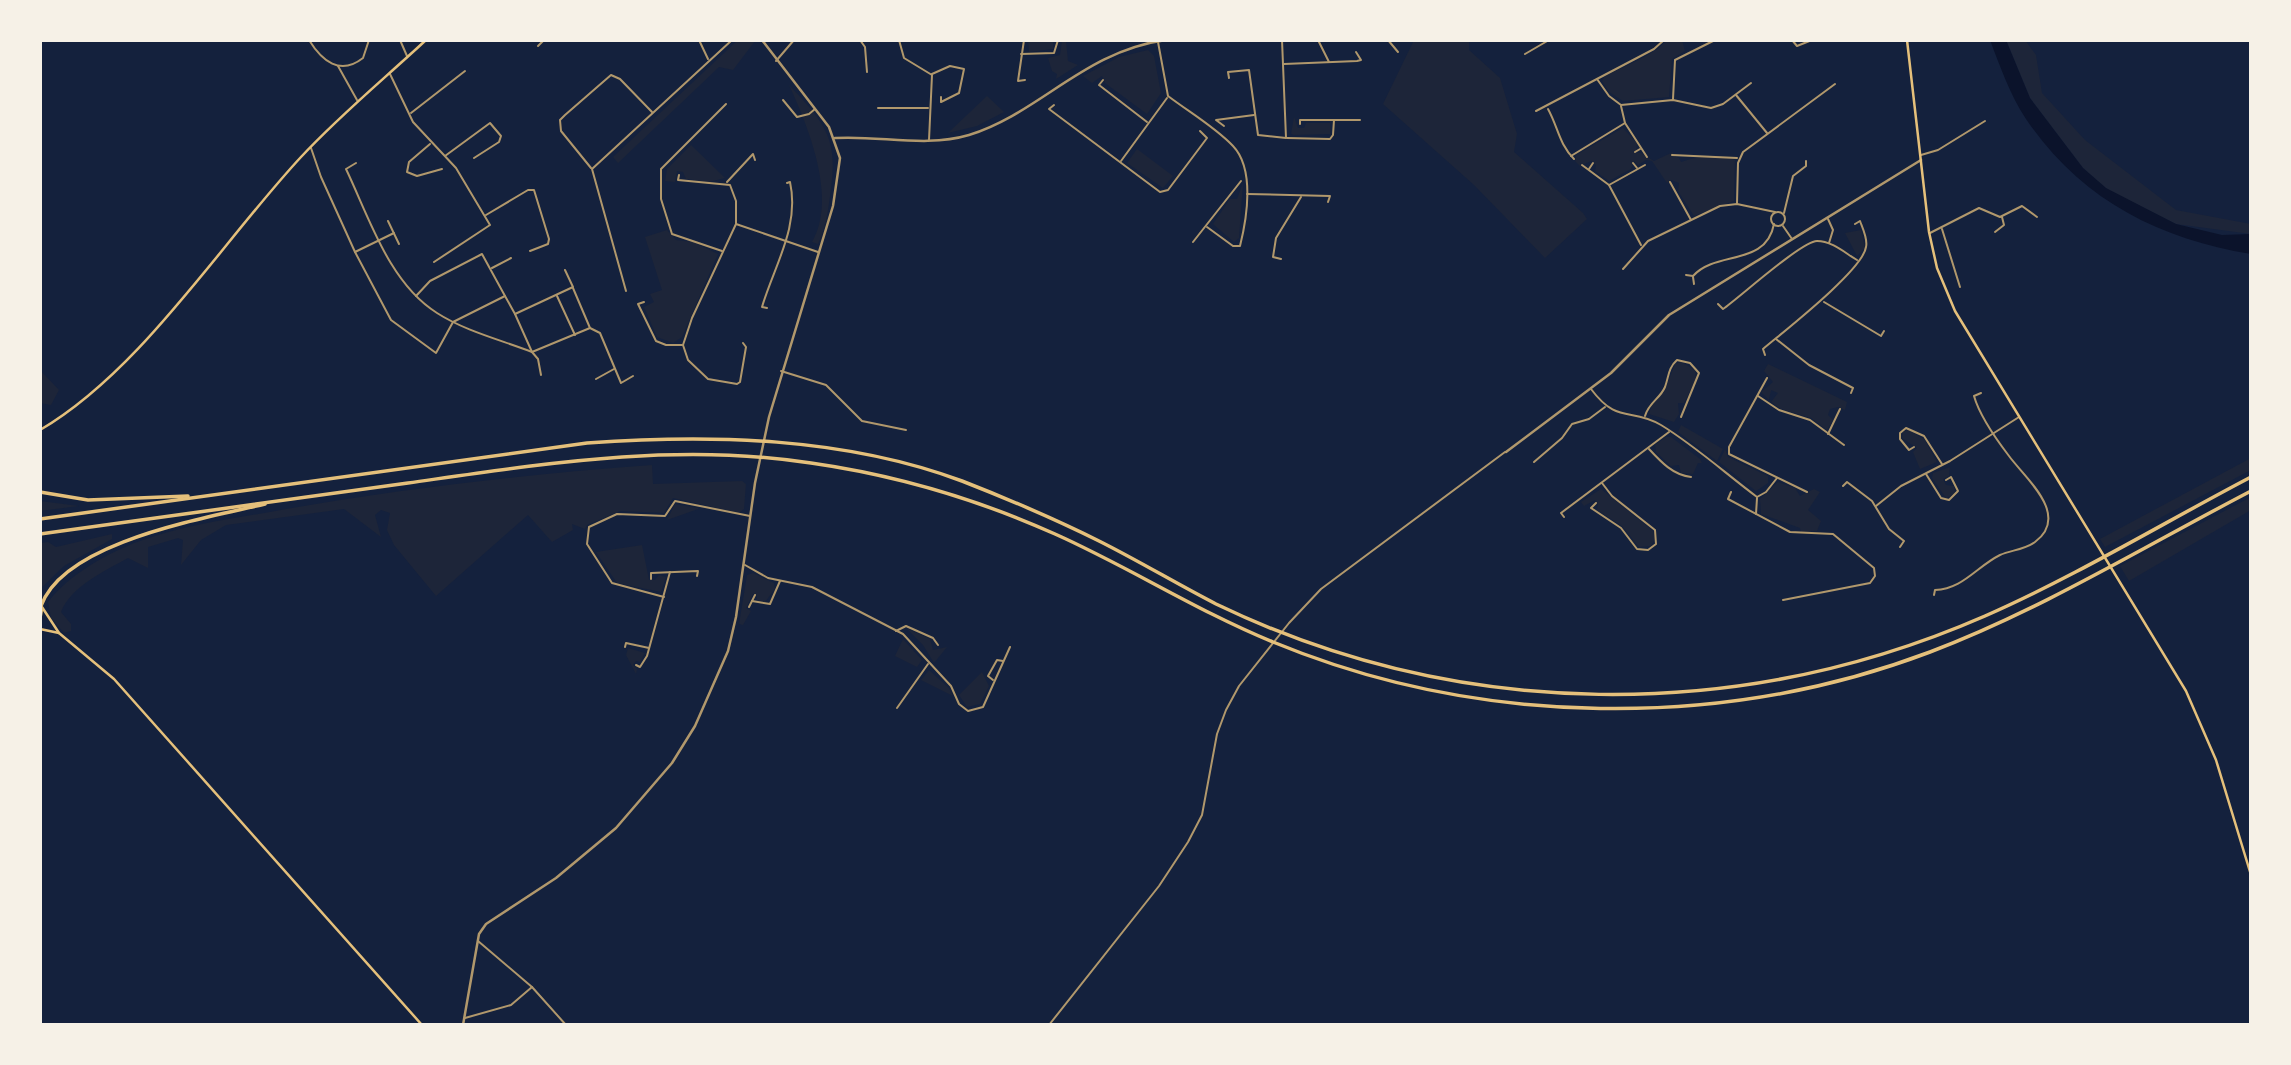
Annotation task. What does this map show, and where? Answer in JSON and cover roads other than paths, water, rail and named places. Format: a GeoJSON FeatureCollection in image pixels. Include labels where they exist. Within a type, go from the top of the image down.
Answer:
{"type":"FeatureCollection","features":[{"type":"Feature","properties":{"kind":"highway"},"geometry":{"type":"LineString","coordinates":[[40,519],[587,443],[663,438],[769,441],[902,463],[1004,499],[1098,540],[1217,604],[1306,642],[1385,667],[1466,684],[1543,693],[1670,694],[1784,680],[1897,650],[1986,615],[2251,477]]}},
{"type":"Feature","properties":{"kind":"highway"},"geometry":{"type":"LineString","coordinates":[[40,534],[288,498],[624,455],[715,454],[806,462],[897,479],[1012,516],[1091,551],[1212,615],[1340,667],[1464,696],[1566,708],[1668,707],[1728,701],[1845,679],[1955,641],[2063,590],[2251,491]]}},
{"type":"Feature","properties":{"kind":"highway"},"geometry":{"type":"LineString","coordinates":[[40,492],[101,500],[226,493]]}},
{"type":"Feature","properties":{"kind":"highway"},"geometry":{"type":"LineString","coordinates":[[41,606],[48,592],[61,580],[90,558],[120,542],[288,498]]}},
{"type":"Feature","properties":{"kind":"main road"},"geometry":{"type":"LineString","coordinates":[[40,430],[81,402],[120,367],[311,147],[426,40]]}},
{"type":"Feature","properties":{"kind":"main road"},"geometry":{"type":"LineString","coordinates":[[1906,40],[1929,233],[1937,268],[1955,311],[2186,691],[2216,760],[2251,875]]}},
{"type":"Feature","properties":{"kind":"main road"},"geometry":{"type":"LineString","coordinates":[[40,621],[41,606]]}},
{"type":"Feature","properties":{"kind":"main road"},"geometry":{"type":"LineString","coordinates":[[41,606],[59,633],[114,679],[422,1025]]}},
{"type":"Feature","properties":{"kind":"main road"},"geometry":{"type":"LineString","coordinates":[[40,629],[59,633]]}},
{"type":"Feature","properties":{"kind":"street"},"geometry":{"type":"LineString","coordinates":[[309,40],[322,58],[338,66],[354,64],[363,58],[369,40]]}},
{"type":"Feature","properties":{"kind":"street"},"geometry":{"type":"LineString","coordinates":[[400,40],[408,57]]}},
{"type":"Feature","properties":{"kind":"street"},"geometry":{"type":"LineString","coordinates":[[538,46],[544,40]]}},
{"type":"Feature","properties":{"kind":"street"},"geometry":{"type":"LineString","coordinates":[[699,40],[708,60]]}},
{"type":"Feature","properties":{"kind":"street"},"geometry":{"type":"LineString","coordinates":[[592,169],[732,40]]}},
{"type":"Feature","properties":{"kind":"street"},"geometry":{"type":"LineString","coordinates":[[463,1025],[478,941],[486,924],[494,916],[556,878],[616,828],[672,763],[695,726],[728,651],[744,565],[755,483],[769,417],[819,253],[838,183],[840,158],[835,138],[816,108],[762,40]]}},
{"type":"Feature","properties":{"kind":"street"},"geometry":{"type":"LineString","coordinates":[[776,61],[794,40]]}},
{"type":"Feature","properties":{"kind":"street"},"geometry":{"type":"LineString","coordinates":[[860,40],[865,47],[867,72]]}},
{"type":"Feature","properties":{"kind":"street"},"geometry":{"type":"LineString","coordinates":[[899,40],[904,58],[932,75]]}},
{"type":"Feature","properties":{"kind":"street"},"geometry":{"type":"LineString","coordinates":[[1024,40],[1018,82],[1025,80]]}},
{"type":"Feature","properties":{"kind":"street"},"geometry":{"type":"LineString","coordinates":[[1021,54],[1054,53],[1058,40]]}},
{"type":"Feature","properties":{"kind":"street"},"geometry":{"type":"LineString","coordinates":[[835,138],[929,141],[971,135],[1008,118],[1062,81],[1121,50],[1166,40]]}},
{"type":"Feature","properties":{"kind":"street"},"geometry":{"type":"LineString","coordinates":[[1282,40],[1286,138]]}},
{"type":"Feature","properties":{"kind":"street"},"geometry":{"type":"LineString","coordinates":[[1318,40],[1329,63]]}},
{"type":"Feature","properties":{"kind":"street"},"geometry":{"type":"LineString","coordinates":[[1388,40],[1398,52]]}},
{"type":"Feature","properties":{"kind":"street"},"geometry":{"type":"LineString","coordinates":[[1525,54],[1549,40]]}},
{"type":"Feature","properties":{"kind":"street"},"geometry":{"type":"LineString","coordinates":[[1536,111],[1654,49],[1664,40]]}},
{"type":"Feature","properties":{"kind":"street"},"geometry":{"type":"LineString","coordinates":[[1673,100],[1675,60],[1715,40]]}},
{"type":"Feature","properties":{"kind":"street"},"geometry":{"type":"LineString","coordinates":[[1792,40],[1797,46],[1812,40]]}},
{"type":"Feature","properties":{"kind":"street"},"geometry":{"type":"LineString","coordinates":[[1158,41],[1168,96],[1233,146],[1243,164],[1246,194],[1240,246],[1233,246],[1207,227]]}},
{"type":"Feature","properties":{"kind":"street"},"geometry":{"type":"LineString","coordinates":[[1650,42],[1654,49]]}},
{"type":"Feature","properties":{"kind":"street"},"geometry":{"type":"LineString","coordinates":[[1692,51],[1695,57]]}},
{"type":"Feature","properties":{"kind":"street"},"geometry":{"type":"LineString","coordinates":[[1283,64],[1361,60],[1356,52]]}},
{"type":"Feature","properties":{"kind":"street"},"geometry":{"type":"LineString","coordinates":[[338,66],[358,101]]}},
{"type":"Feature","properties":{"kind":"street"},"geometry":{"type":"LineString","coordinates":[[932,75],[950,66],[964,69],[959,93],[941,102],[941,97]]}},
{"type":"Feature","properties":{"kind":"street"},"geometry":{"type":"LineString","coordinates":[[409,114],[466,71]]}},
{"type":"Feature","properties":{"kind":"street"},"geometry":{"type":"LineString","coordinates":[[1228,78],[1228,72],[1250,71],[1260,138],[1330,139],[1333,135],[1334,120]]}},
{"type":"Feature","properties":{"kind":"street"},"geometry":{"type":"LineString","coordinates":[[389,73],[409,114],[445,156],[486,215],[490,225],[434,262]]}},
{"type":"Feature","properties":{"kind":"street"},"geometry":{"type":"LineString","coordinates":[[626,291],[592,169],[561,131],[560,120],[607,76],[615,75],[653,113]]}},
{"type":"Feature","properties":{"kind":"street"},"geometry":{"type":"LineString","coordinates":[[929,141],[932,75]]}},
{"type":"Feature","properties":{"kind":"street"},"geometry":{"type":"LineString","coordinates":[[1597,79],[1609,96],[1621,105],[1625,123],[1647,157]]}},
{"type":"Feature","properties":{"kind":"street"},"geometry":{"type":"LineString","coordinates":[[1103,80],[1099,85],[1148,123]]}},
{"type":"Feature","properties":{"kind":"street"},"geometry":{"type":"LineString","coordinates":[[1621,105],[1673,100],[1711,108],[1723,104],[1751,83]]}},
{"type":"Feature","properties":{"kind":"street"},"geometry":{"type":"LineString","coordinates":[[1737,204],[1739,159],[1746,148],[1835,84]]}},
{"type":"Feature","properties":{"kind":"street"},"geometry":{"type":"LineString","coordinates":[[1822,85],[1826,90]]}},
{"type":"Feature","properties":{"kind":"street"},"geometry":{"type":"LineString","coordinates":[[1735,94],[1767,133]]}},
{"type":"Feature","properties":{"kind":"street"},"geometry":{"type":"LineString","coordinates":[[1120,162],[1168,96]]}},
{"type":"Feature","properties":{"kind":"street"},"geometry":{"type":"LineString","coordinates":[[783,100],[797,117],[809,114],[816,108]]}},
{"type":"Feature","properties":{"kind":"street"},"geometry":{"type":"LineString","coordinates":[[723,251],[671,234],[659,182],[661,169],[726,104]]}},
{"type":"Feature","properties":{"kind":"street"},"geometry":{"type":"LineString","coordinates":[[1054,105],[1049,109],[1152,188],[1164,192],[1207,138],[1200,131]]}},
{"type":"Feature","properties":{"kind":"street"},"geometry":{"type":"LineString","coordinates":[[1548,107],[1555,121],[1560,145],[1574,159]]}},
{"type":"Feature","properties":{"kind":"street"},"geometry":{"type":"LineString","coordinates":[[878,108],[929,108]]}},
{"type":"Feature","properties":{"kind":"street"},"geometry":{"type":"LineString","coordinates":[[1224,126],[1216,120],[1255,115]]}},
{"type":"Feature","properties":{"kind":"street"},"geometry":{"type":"LineString","coordinates":[[1300,124],[1300,120],[1360,120]]}},
{"type":"Feature","properties":{"kind":"street"},"geometry":{"type":"LineString","coordinates":[[1920,155],[1938,150],[1985,121]]}},
{"type":"Feature","properties":{"kind":"street"},"geometry":{"type":"LineString","coordinates":[[445,156],[490,123],[501,136],[499,142],[474,158]]}},
{"type":"Feature","properties":{"kind":"street"},"geometry":{"type":"LineString","coordinates":[[1571,156],[1625,123]]}},
{"type":"Feature","properties":{"kind":"street"},"geometry":{"type":"LineString","coordinates":[[432,142],[409,162],[407,172],[417,176],[442,169]]}},
{"type":"Feature","properties":{"kind":"street"},"geometry":{"type":"LineString","coordinates":[[311,147],[321,177],[355,252],[391,320],[436,353],[453,322],[505,296]]}},
{"type":"Feature","properties":{"kind":"street"},"geometry":{"type":"LineString","coordinates":[[1635,152],[1641,149]]}},
{"type":"Feature","properties":{"kind":"street"},"geometry":{"type":"LineString","coordinates":[[727,183],[753,154],[755,160]]}},
{"type":"Feature","properties":{"kind":"street"},"geometry":{"type":"LineString","coordinates":[[1672,155],[1716,155],[1739,159]]}},
{"type":"Feature","properties":{"kind":"street"},"geometry":{"type":"LineString","coordinates":[[1682,162],[1683,156]]}},
{"type":"Feature","properties":{"kind":"street"},"geometry":{"type":"LineString","coordinates":[[1049,1025],[1158,886],[1188,842],[1202,815],[1217,734],[1240,686],[1289,622],[1321,589],[1611,373],[1669,315],[1920,160]]}},
{"type":"Feature","properties":{"kind":"street"},"geometry":{"type":"LineString","coordinates":[[1806,161],[1806,166]]}},
{"type":"Feature","properties":{"kind":"street"},"geometry":{"type":"LineString","coordinates":[[356,163],[346,169],[401,279],[416,296],[453,322],[532,352],[590,328]]}},
{"type":"Feature","properties":{"kind":"street"},"geometry":{"type":"LineString","coordinates":[[1588,170],[1593,163]]}},
{"type":"Feature","properties":{"kind":"street"},"geometry":{"type":"LineString","coordinates":[[1633,163],[1637,169]]}},
{"type":"Feature","properties":{"kind":"street"},"geometry":{"type":"LineString","coordinates":[[1582,165],[1609,185],[1642,245]]}},
{"type":"Feature","properties":{"kind":"street"},"geometry":{"type":"LineString","coordinates":[[1609,185],[1645,165]]}},
{"type":"Feature","properties":{"kind":"street"},"geometry":{"type":"LineString","coordinates":[[1806,166],[1811,170]]}},
{"type":"Feature","properties":{"kind":"street"},"geometry":{"type":"LineString","coordinates":[[1782,225],[1786,219],[1784,214],[1793,176],[1806,166]]}},
{"type":"Feature","properties":{"kind":"street"},"geometry":{"type":"LineString","coordinates":[[679,175],[678,180],[727,183],[735,191],[736,224],[692,318],[683,345],[688,360],[708,379],[737,384],[740,382],[746,347],[743,343]]}},
{"type":"Feature","properties":{"kind":"street"},"geometry":{"type":"LineString","coordinates":[[1193,242],[1241,181]]}},
{"type":"Feature","properties":{"kind":"street"},"geometry":{"type":"LineString","coordinates":[[767,308],[761,307],[786,242],[792,213],[792,191],[790,182],[787,183]]}},
{"type":"Feature","properties":{"kind":"street"},"geometry":{"type":"LineString","coordinates":[[1671,182],[1692,220]]}},
{"type":"Feature","properties":{"kind":"street"},"geometry":{"type":"LineString","coordinates":[[1674,188],[1679,186]]}},
{"type":"Feature","properties":{"kind":"street"},"geometry":{"type":"LineString","coordinates":[[486,215],[528,190],[534,190],[550,239],[548,244],[530,251]]}},
{"type":"Feature","properties":{"kind":"street"},"geometry":{"type":"LineString","coordinates":[[1233,193],[1237,196]]}},
{"type":"Feature","properties":{"kind":"street"},"geometry":{"type":"LineString","coordinates":[[1246,194],[1330,196],[1328,202]]}},
{"type":"Feature","properties":{"kind":"street"},"geometry":{"type":"LineString","coordinates":[[1281,259],[1273,257],[1273,244],[1301,196]]}},
{"type":"Feature","properties":{"kind":"street"},"geometry":{"type":"LineString","coordinates":[[1623,270],[1642,245],[1720,206],[1737,204],[1784,214]]}},
{"type":"Feature","properties":{"kind":"street"},"geometry":{"type":"LineString","coordinates":[[1929,233],[1975,209],[2002,216],[2022,206],[2037,217]]}},
{"type":"Feature","properties":{"kind":"street"},"geometry":{"type":"LineString","coordinates":[[1686,275],[1693,276],[1710,265],[1760,249],[1769,240],[1774,224],[1771,218],[1775,212]]}},
{"type":"Feature","properties":{"kind":"street"},"geometry":{"type":"LineString","coordinates":[[1995,232],[2004,225],[2002,216]]}},
{"type":"Feature","properties":{"kind":"street"},"geometry":{"type":"LineString","coordinates":[[1827,218],[1833,230],[1829,244]]}},
{"type":"Feature","properties":{"kind":"street"},"geometry":{"type":"LineString","coordinates":[[388,221],[399,244]]}},
{"type":"Feature","properties":{"kind":"street"},"geometry":{"type":"LineString","coordinates":[[1765,355],[1761,350],[1790,323],[1824,301],[1864,254],[1867,243],[1860,221],[1855,223]]}},
{"type":"Feature","properties":{"kind":"street"},"geometry":{"type":"LineString","coordinates":[[736,224],[819,253]]}},
{"type":"Feature","properties":{"kind":"street"},"geometry":{"type":"LineString","coordinates":[[1774,224],[1782,225],[1793,240]]}},
{"type":"Feature","properties":{"kind":"street"},"geometry":{"type":"LineString","coordinates":[[1942,228],[1960,287]]}},
{"type":"Feature","properties":{"kind":"street"},"geometry":{"type":"LineString","coordinates":[[355,252],[394,233]]}},
{"type":"Feature","properties":{"kind":"street"},"geometry":{"type":"LineString","coordinates":[[1718,304],[1723,309],[1808,243],[1829,244],[1857,260]]}},
{"type":"Feature","properties":{"kind":"street"},"geometry":{"type":"LineString","coordinates":[[416,296],[430,281],[482,254],[538,359],[541,374]]}},
{"type":"Feature","properties":{"kind":"street"},"geometry":{"type":"LineString","coordinates":[[491,268],[511,258]]}},
{"type":"Feature","properties":{"kind":"street"},"geometry":{"type":"LineString","coordinates":[[565,270],[590,328],[600,333],[621,383],[634,376]]}},
{"type":"Feature","properties":{"kind":"street"},"geometry":{"type":"LineString","coordinates":[[1693,276],[1694,284]]}},
{"type":"Feature","properties":{"kind":"street"},"geometry":{"type":"LineString","coordinates":[[515,314],[573,287]]}},
{"type":"Feature","properties":{"kind":"street"},"geometry":{"type":"LineString","coordinates":[[556,295],[575,336]]}},
{"type":"Feature","properties":{"kind":"street"},"geometry":{"type":"LineString","coordinates":[[1824,301],[1881,336],[1884,331]]}},
{"type":"Feature","properties":{"kind":"street"},"geometry":{"type":"LineString","coordinates":[[644,302],[638,304],[656,341],[666,345],[683,345]]}},
{"type":"Feature","properties":{"kind":"street"},"geometry":{"type":"LineString","coordinates":[[1775,338],[1809,365],[1853,388],[1851,393]]}},
{"type":"Feature","properties":{"kind":"street"},"geometry":{"type":"LineString","coordinates":[[1645,417],[1649,404],[1665,387],[1669,369],[1677,360],[1690,363],[1699,373],[1681,417]]}},
{"type":"Feature","properties":{"kind":"street"},"geometry":{"type":"LineString","coordinates":[[596,379],[615,369]]}},
{"type":"Feature","properties":{"kind":"street"},"geometry":{"type":"LineString","coordinates":[[781,371],[826,385],[862,421],[906,430]]}},
{"type":"Feature","properties":{"kind":"street"},"geometry":{"type":"LineString","coordinates":[[1770,384],[1766,380],[1757,395],[1729,447],[1729,454],[1808,492]]}},
{"type":"Feature","properties":{"kind":"street"},"geometry":{"type":"LineString","coordinates":[[1591,388],[1606,407],[1624,416],[1645,417],[1669,431],[1757,497]]}},
{"type":"Feature","properties":{"kind":"street"},"geometry":{"type":"LineString","coordinates":[[1934,596],[1935,590],[1956,586],[1983,565],[2030,545],[2044,533],[2047,510],[2042,497],[2027,475],[2010,458],[1994,432],[1974,396],[1981,393]]}},
{"type":"Feature","properties":{"kind":"street"},"geometry":{"type":"LineString","coordinates":[[1757,395],[1779,410],[1810,420],[1844,445]]}},
{"type":"Feature","properties":{"kind":"street"},"geometry":{"type":"LineString","coordinates":[[1679,406],[1685,409]]}},
{"type":"Feature","properties":{"kind":"street"},"geometry":{"type":"LineString","coordinates":[[1534,462],[1562,438],[1572,424],[1589,419],[1606,407]]}},
{"type":"Feature","properties":{"kind":"street"},"geometry":{"type":"LineString","coordinates":[[1827,435],[1840,409]]}},
{"type":"Feature","properties":{"kind":"street"},"geometry":{"type":"LineString","coordinates":[[1830,412],[1838,416]]}},
{"type":"Feature","properties":{"kind":"street"},"geometry":{"type":"LineString","coordinates":[[1876,506],[1900,486],[1942,465],[2020,417]]}},
{"type":"Feature","properties":{"kind":"street"},"geometry":{"type":"LineString","coordinates":[[859,426],[862,421]]}},
{"type":"Feature","properties":{"kind":"street"},"geometry":{"type":"LineString","coordinates":[[1914,447],[1909,450],[1900,439],[1900,433],[1906,428],[1924,436],[1942,465]]}},
{"type":"Feature","properties":{"kind":"street"},"geometry":{"type":"LineString","coordinates":[[1564,517],[1561,513],[1669,431]]}},
{"type":"Feature","properties":{"kind":"street"},"geometry":{"type":"LineString","coordinates":[[1648,448],[1676,472],[1691,477]]}},
{"type":"Feature","properties":{"kind":"street"},"geometry":{"type":"LineString","coordinates":[[1676,472],[1679,467]]}},
{"type":"Feature","properties":{"kind":"street"},"geometry":{"type":"LineString","coordinates":[[1926,473],[1941,498],[1949,500],[1958,490],[1951,477],[1946,480]]}},
{"type":"Feature","properties":{"kind":"street"},"geometry":{"type":"LineString","coordinates":[[1757,497],[1766,492],[1777,478]]}},
{"type":"Feature","properties":{"kind":"street"},"geometry":{"type":"LineString","coordinates":[[1843,486],[1847,482],[1876,506],[1889,529],[1904,541],[1900,547]]}},
{"type":"Feature","properties":{"kind":"street"},"geometry":{"type":"LineString","coordinates":[[1596,503],[1591,508],[1621,528],[1636,549],[1648,550],[1656,544],[1655,530],[1612,496],[1601,483]]}},
{"type":"Feature","properties":{"kind":"street"},"geometry":{"type":"LineString","coordinates":[[1799,495],[1801,489]]}},
{"type":"Feature","properties":{"kind":"street"},"geometry":{"type":"LineString","coordinates":[[1731,492],[1728,499],[1790,532],[1833,534],[1874,568],[1875,576],[1870,583],[1783,600]]}},
{"type":"Feature","properties":{"kind":"street"},"geometry":{"type":"LineString","coordinates":[[1756,515],[1757,497]]}},
{"type":"Feature","properties":{"kind":"street"},"geometry":{"type":"LineString","coordinates":[[664,597],[612,583],[587,544],[589,527],[617,514],[665,516],[675,501],[751,516]]}},
{"type":"Feature","properties":{"kind":"street"},"geometry":{"type":"LineString","coordinates":[[744,565],[780,581],[812,587],[911,640],[928,664],[951,686],[959,704],[968,711],[983,707],[1010,647]]}},
{"type":"Feature","properties":{"kind":"street"},"geometry":{"type":"LineString","coordinates":[[651,579],[651,573],[698,570],[697,576]]}},
{"type":"Feature","properties":{"kind":"street"},"geometry":{"type":"LineString","coordinates":[[636,665],[640,667],[649,649],[670,572]]}},
{"type":"Feature","properties":{"kind":"street"},"geometry":{"type":"LineString","coordinates":[[752,601],[770,604],[780,581]]}},
{"type":"Feature","properties":{"kind":"street"},"geometry":{"type":"LineString","coordinates":[[749,607],[754,595]]}},
{"type":"Feature","properties":{"kind":"street"},"geometry":{"type":"LineString","coordinates":[[896,631],[906,626],[933,638],[938,645]]}},
{"type":"Feature","properties":{"kind":"street"},"geometry":{"type":"LineString","coordinates":[[625,647],[626,643],[649,649]]}},
{"type":"Feature","properties":{"kind":"street"},"geometry":{"type":"LineString","coordinates":[[994,680],[988,676],[989,671],[997,660],[1003,661]]}},
{"type":"Feature","properties":{"kind":"street"},"geometry":{"type":"LineString","coordinates":[[897,708],[928,664]]}},
{"type":"Feature","properties":{"kind":"street"},"geometry":{"type":"LineString","coordinates":[[478,941],[532,987],[566,1025]]}},
{"type":"Feature","properties":{"kind":"street"},"geometry":{"type":"LineString","coordinates":[[464,1018],[511,1006],[532,987]]}},
{"type":"Feature","properties":{"kind":"street"},"geometry":{"type":"LineString","coordinates":[[2250,993],[2251,1005]]}}]}
